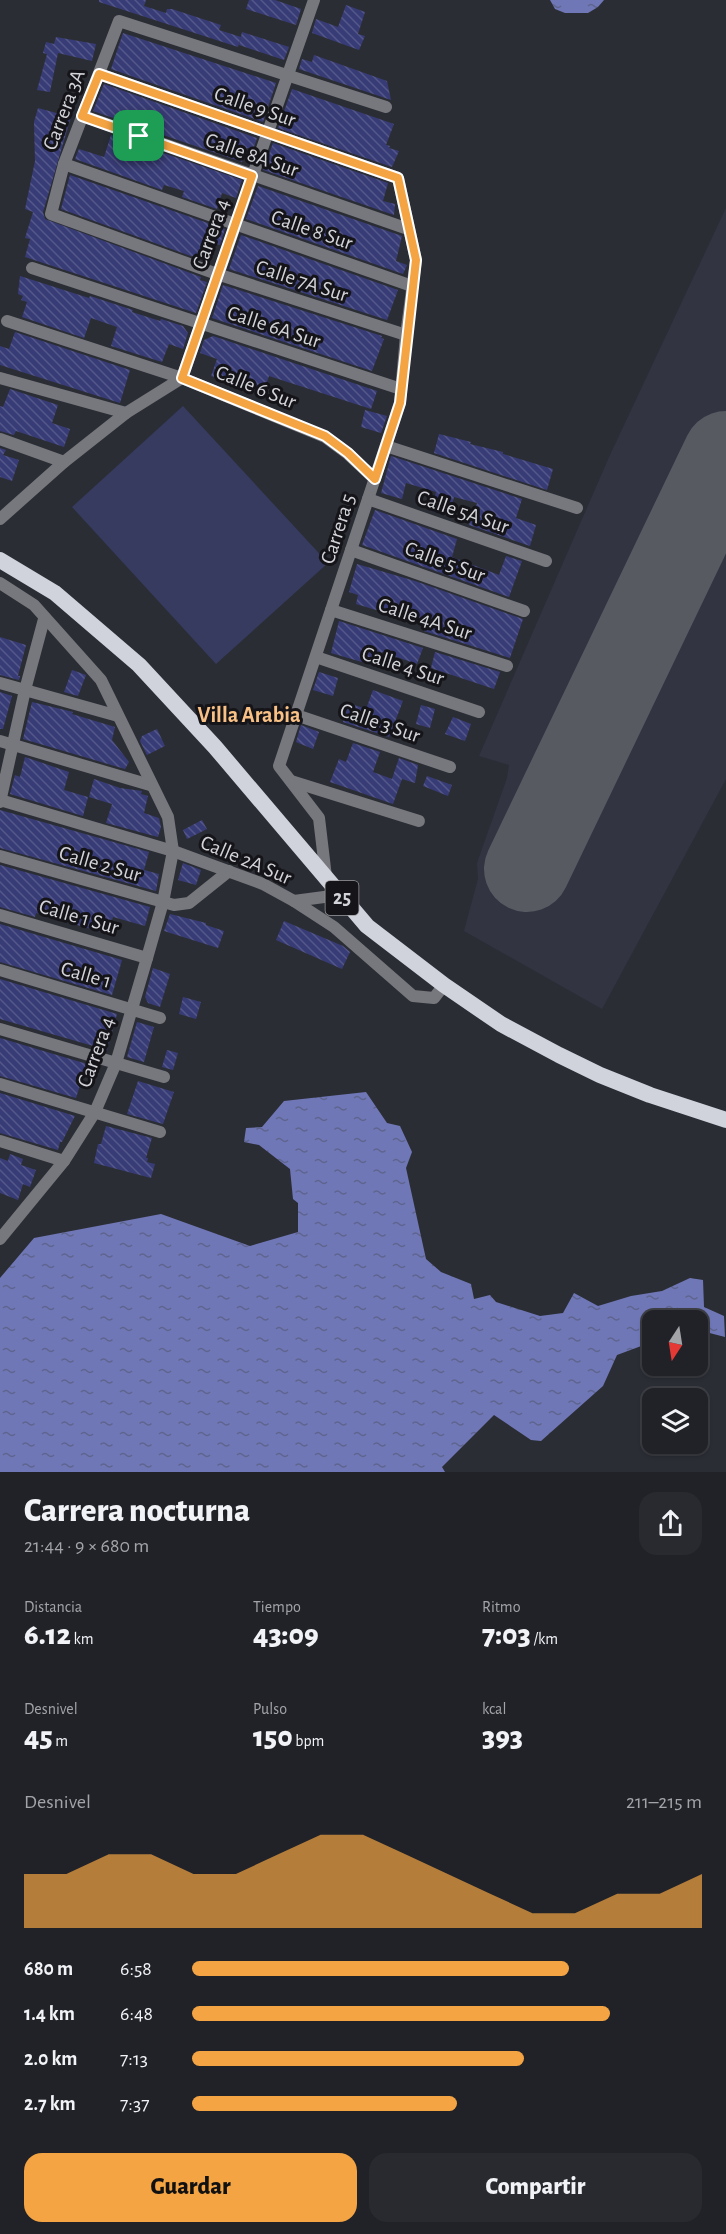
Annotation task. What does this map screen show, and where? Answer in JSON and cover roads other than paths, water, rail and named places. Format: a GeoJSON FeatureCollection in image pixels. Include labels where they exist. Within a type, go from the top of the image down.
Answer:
{"type":"FeatureCollection","features":[{"type":"Feature","properties":{"kind":"highway","name":"25"},"geometry":{"type":"LineString","coordinates":[[0,560],[55,593],[139,665],[214,747],[367,926],[444,985],[501,1024],[600,1075],[650,1095],[726,1120]]}},
{"type":"Feature","properties":{"kind":"street","name":"Carrera 4"},"geometry":{"type":"LineString","coordinates":[[182,378],[314,0]]}},
{"type":"Feature","properties":{"kind":"street","name":"Carrera 3A"},"geometry":{"type":"LineString","coordinates":[[51,213],[64,164],[119,21],[288,75]]}},
{"type":"Feature","properties":{"kind":"street","name":"Calle 9 Sur"},"geometry":{"type":"LineString","coordinates":[[99,74],[398,178]]}},
{"type":"Feature","properties":{"kind":"street"},"geometry":{"type":"LineString","coordinates":[[288,75],[386,107]]}},
{"type":"Feature","properties":{"kind":"street","name":"Calle 8A Sur"},"geometry":{"type":"LineString","coordinates":[[82,116],[408,229]]}},
{"type":"Feature","properties":{"kind":"street","name":"Calle 8 Sur"},"geometry":{"type":"LineString","coordinates":[[64,164],[412,286]]}},
{"type":"Feature","properties":{"kind":"street","name":"Carrera 5"},"geometry":{"type":"LineString","coordinates":[[326,877],[318,819],[279,766],[400,403],[416,260],[398,178]]}},
{"type":"Feature","properties":{"kind":"street","name":"Calle 7A Sur"},"geometry":{"type":"LineString","coordinates":[[51,213],[217,274],[406,335]]}},
{"type":"Feature","properties":{"kind":"street","name":"Calle 6A Sur"},"geometry":{"type":"LineString","coordinates":[[32,268],[401,389]]}},
{"type":"Feature","properties":{"kind":"street","name":"Calle 6 Sur"},"geometry":{"type":"LineString","coordinates":[[7,321],[182,378],[325,436],[348,453],[375,479]]}},
{"type":"Feature","properties":{"kind":"street"},"geometry":{"type":"LineString","coordinates":[[0,378],[126,413]]}},
{"type":"Feature","properties":{"kind":"street"},"geometry":{"type":"LineString","coordinates":[[0,519],[64,462],[126,413],[182,378]]}},
{"type":"Feature","properties":{"kind":"street"},"geometry":{"type":"LineString","coordinates":[[0,439],[64,462]]}},
{"type":"Feature","properties":{"kind":"street"},"geometry":{"type":"LineString","coordinates":[[386,446],[577,508]]}},
{"type":"Feature","properties":{"kind":"street","name":"Calle 5A Sur"},"geometry":{"type":"LineString","coordinates":[[368,499],[546,561]]}},
{"type":"Feature","properties":{"kind":"street","name":"Calle 5 Sur"},"geometry":{"type":"LineString","coordinates":[[351,550],[524,611]]}},
{"type":"Feature","properties":{"kind":"street","name":"Carrera 4"},"geometry":{"type":"LineString","coordinates":[[0,583],[34,605],[44,619],[101,680],[168,818],[173,851],[163,902],[116,1063],[95,1112],[64,1161],[0,1239]]}},
{"type":"Feature","properties":{"kind":"street","name":"Calle 4A Sur"},"geometry":{"type":"LineString","coordinates":[[332,610],[507,666]]}},
{"type":"Feature","properties":{"kind":"street"},"geometry":{"type":"LineString","coordinates":[[0,800],[44,619]]}},
{"type":"Feature","properties":{"kind":"street","name":"Calle 4 Sur"},"geometry":{"type":"LineString","coordinates":[[316,657],[479,712]]}},
{"type":"Feature","properties":{"kind":"street"},"geometry":{"type":"LineString","coordinates":[[0,683],[118,716]]}},
{"type":"Feature","properties":{"kind":"street","name":"Calle 3 Sur"},"geometry":{"type":"LineString","coordinates":[[296,715],[450,767]]}},
{"type":"Feature","properties":{"kind":"street"},"geometry":{"type":"LineString","coordinates":[[0,741],[150,785]]}},
{"type":"Feature","properties":{"kind":"street"},"geometry":{"type":"LineString","coordinates":[[291,781],[418,821]]}},
{"type":"Feature","properties":{"kind":"street","name":"Calle 2A Sur"},"geometry":{"type":"LineString","coordinates":[[0,800],[173,851],[263,884],[334,927],[413,996],[434,998],[444,985]]}},
{"type":"Feature","properties":{"kind":"street","name":"Calle 2 Sur"},"geometry":{"type":"LineString","coordinates":[[0,856],[174,905],[189,903],[229,871]]}},
{"type":"Feature","properties":{"kind":"street"},"geometry":{"type":"LineString","coordinates":[[294,901],[339,895]]}},
{"type":"Feature","properties":{"kind":"street","name":"Calle 1 Sur"},"geometry":{"type":"LineString","coordinates":[[0,915],[147,958]]}},
{"type":"Feature","properties":{"kind":"street","name":"Calle 1"},"geometry":{"type":"LineString","coordinates":[[0,970],[160,1018]]}},
{"type":"Feature","properties":{"kind":"street"},"geometry":{"type":"LineString","coordinates":[[0,1029],[164,1077]]}},
{"type":"Feature","properties":{"kind":"street"},"geometry":{"type":"LineString","coordinates":[[0,1084],[160,1132]]}},
{"type":"Feature","properties":{"kind":"street"},"geometry":{"type":"LineString","coordinates":[[0,1141],[64,1161]]}},
{"type":"Feature","properties":{"kind":"water"},"geometry":{"type":"Polygon","coordinates":[[[550,0],[604,0],[588,13],[565,13],[555,9],[550,0]]]}},
{"type":"Feature","properties":{"kind":"water"},"geometry":{"type":"Polygon","coordinates":[[[366,1092],[387,1123],[400,1126],[412,1152],[406,1168],[426,1259],[441,1272],[471,1284],[474,1299],[490,1295],[496,1302],[540,1316],[563,1313],[574,1293],[598,1306],[631,1296],[662,1291],[690,1278],[703,1280],[704,1307],[724,1316],[725,1337],[708,1333],[708,1310],[642,1310],[642,1346],[617,1355],[603,1386],[541,1441],[531,1440],[494,1415],[442,1467],[445,1472],[0,1472],[0,1278],[34,1238],[161,1214],[250,1246],[298,1232],[298,1203],[293,1199],[290,1169],[259,1145],[244,1142],[246,1128],[262,1127],[284,1101],[366,1092]]]}},
{"type":"Feature","properties":{"kind":"district","name":"Villa Arabia"},"geometry":{"type":"Point","coordinates":[249,715]}}]}
